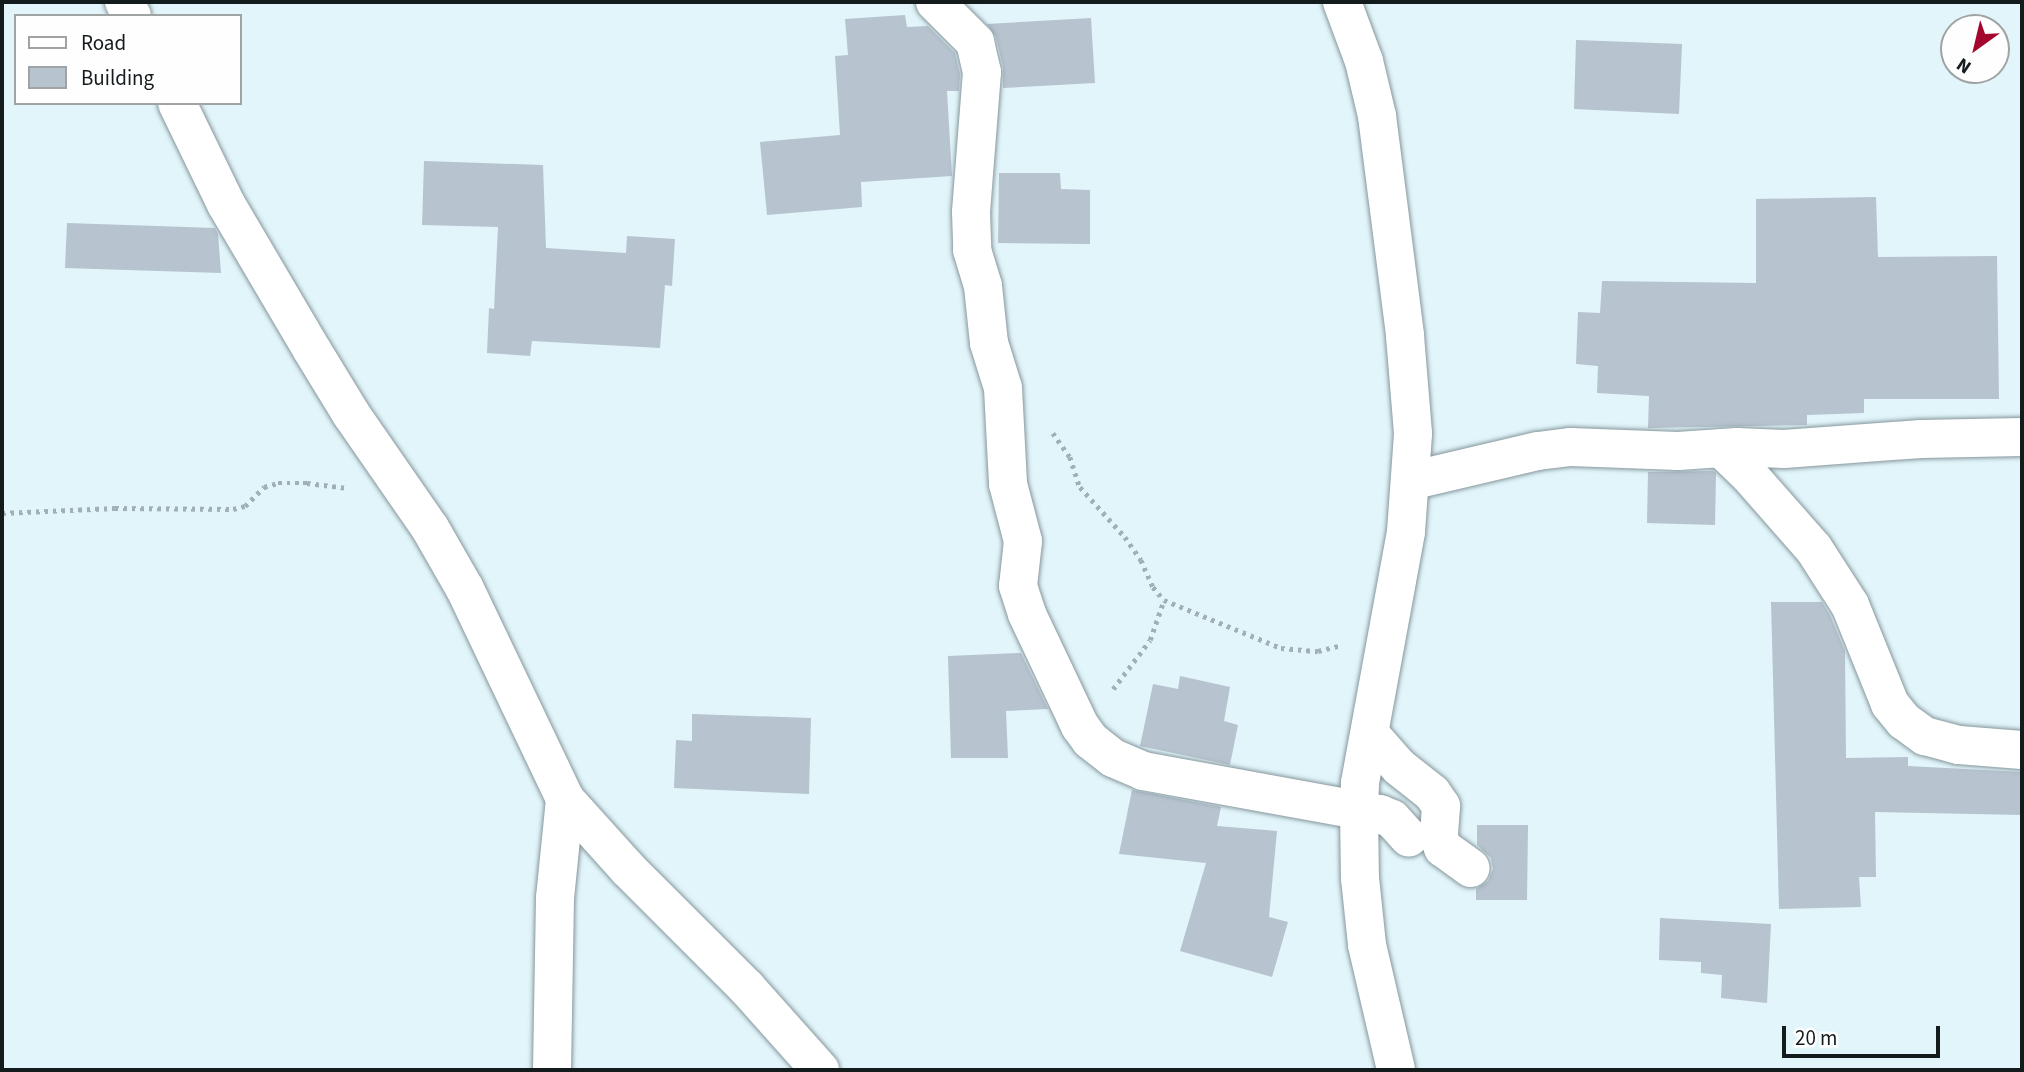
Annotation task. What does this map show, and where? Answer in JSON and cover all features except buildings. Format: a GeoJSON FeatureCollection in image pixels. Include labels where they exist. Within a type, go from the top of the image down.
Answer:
{"type":"FeatureCollection","features":[{"type":"Feature","properties":{"kind":"street"},"geometry":{"type":"LineString","coordinates":[[935,2],[975,42],[982,72],[971,212],[972,250],[983,286],[989,343],[1003,388],[1008,484],[1023,541],[1018,586],[1027,614],[1080,726],[1090,740],[1113,758],[1143,771],[1359,810],[1392,819],[1471,868]]}},
{"type":"Feature","properties":{"kind":"street"},"geometry":{"type":"LineString","coordinates":[[1342,2],[1364,61],[1377,116],[1405,336],[1413,434],[1406,532],[1359,810],[1360,878],[1367,945],[1396,1070]]}},
{"type":"Feature","properties":{"kind":"street"},"geometry":{"type":"LineString","coordinates":[[178,105],[226,204],[312,350],[351,414],[430,528],[465,589],[565,799],[628,870],[747,988],[820,1070]]}},
{"type":"Feature","properties":{"kind":"street"},"geometry":{"type":"LineString","coordinates":[[1410,481],[1538,451],[1572,447],[1678,451],[1721,448],[1784,449],[1921,439],[2022,437]]}},
{"type":"Feature","properties":{"kind":"street"},"geometry":{"type":"LineString","coordinates":[[1721,448],[1749,475],[1814,549],[1850,605],[1890,704],[1905,722],[1926,736],[1959,746],[2022,750]]}},
{"type":"Feature","properties":{"kind":"street"},"geometry":{"type":"LineString","coordinates":[[1360,878],[1385,852],[1424,838],[1441,807],[1432,793],[1399,767],[1370,734]]}},
{"type":"Feature","properties":{"kind":"street"},"geometry":{"type":"LineString","coordinates":[[552,1070],[555,898],[565,799]]}},
{"type":"Feature","properties":{"kind":"path"},"geometry":{"type":"LineString","coordinates":[[1003,388],[1062,443],[1080,487],[1125,537],[1141,560],[1153,587],[1164,600],[1280,648],[1318,651],[1354,642],[1392,615]]}},
{"type":"Feature","properties":{"kind":"path"},"geometry":{"type":"LineString","coordinates":[[2,513],[115,508],[233,509],[245,506],[264,487],[278,483],[307,482],[356,490]]}},
{"type":"Feature","properties":{"kind":"path"},"geometry":{"type":"LineString","coordinates":[[1080,726],[1150,640],[1164,600]]}}]}
